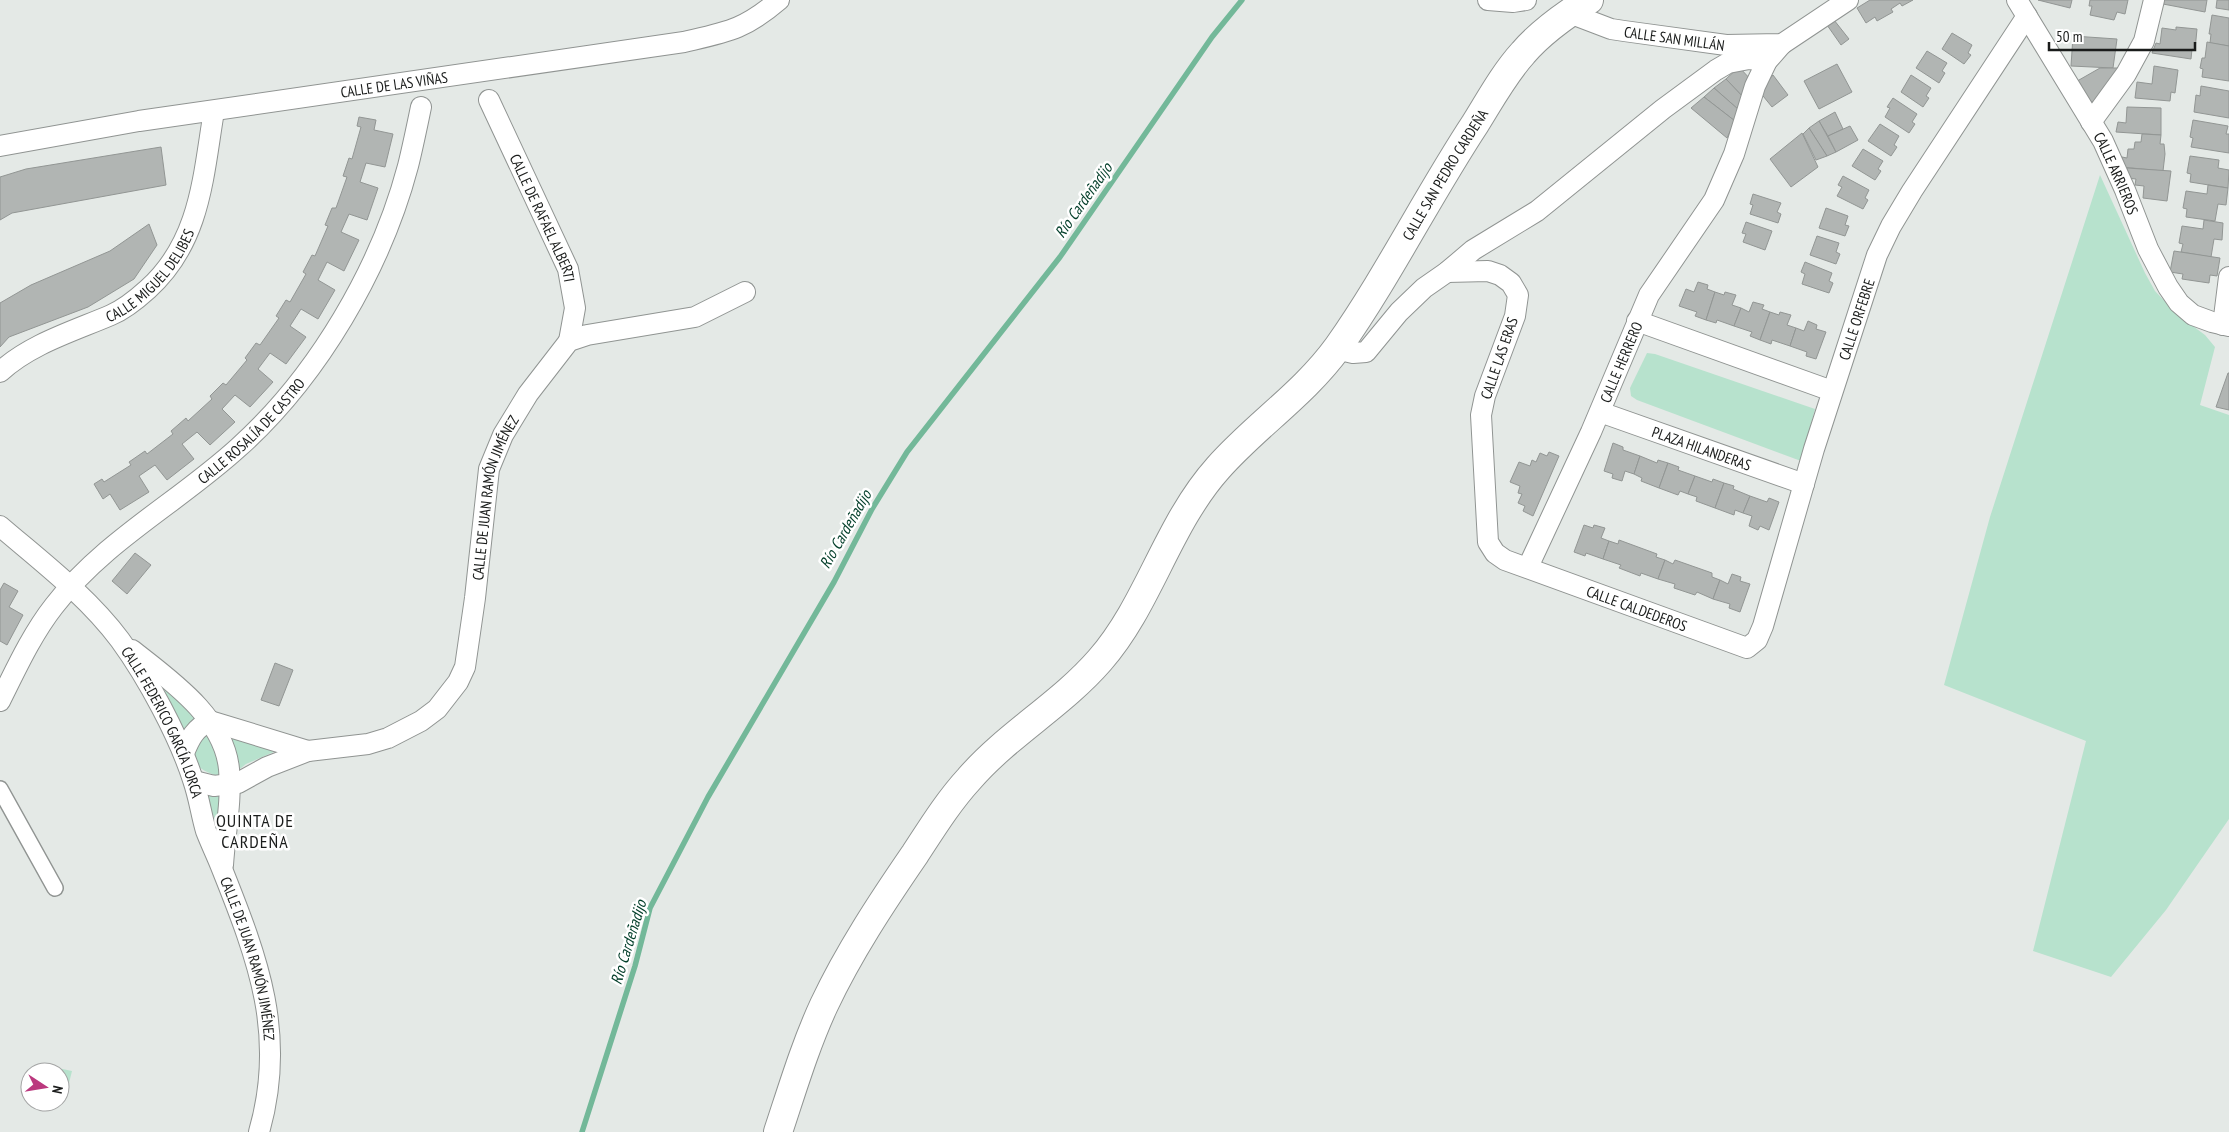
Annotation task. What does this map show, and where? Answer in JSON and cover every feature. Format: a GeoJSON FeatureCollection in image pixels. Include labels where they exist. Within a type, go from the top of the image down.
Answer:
{"type":"FeatureCollection","features":[{"type":"Feature","properties":{"kind":"main road","name":"CALLE SAN PEDRO CARDEÑA"},"geometry":{"type":"LineString","coordinates":[[778,1132],[807,1047],[836,982],[898,879],[953,798],[998,749],[1060,698],[1100,660],[1131,615],[1181,519],[1205,484],[1220,466],[1295,396],[1329,358],[1500,84],[1522,54],[1539,37],[1579,7]]}},
{"type":"Feature","properties":{"kind":"street","name":"CALLE DE LAS VIÑAS"},"geometry":{"type":"LineString","coordinates":[[0,146],[139,122],[684,42],[745,26],[761,16],[780,0]]}},
{"type":"Feature","properties":{"kind":"street"},"geometry":{"type":"LineString","coordinates":[[1488,0],[1513,2],[1526,0]]}},
{"type":"Feature","properties":{"kind":"street"},"geometry":{"type":"LineString","coordinates":[[1767,60],[1782,44],[1848,0]]}},
{"type":"Feature","properties":{"kind":"street"},"geometry":{"type":"LineString","coordinates":[[2091,122],[2126,74],[2144,41],[2154,0]]}},
{"type":"Feature","properties":{"kind":"street","name":"CALLE SAN MILLÁN"},"geometry":{"type":"LineString","coordinates":[[1579,7],[1611,28],[1726,45],[1782,44]]}},
{"type":"Feature","properties":{"kind":"street","name":"CALLE ARRIEROS"},"geometry":{"type":"LineString","coordinates":[[2022,8],[2103,141],[2157,270],[2179,302],[2194,315],[2226,325]]}},
{"type":"Feature","properties":{"kind":"street","name":"CALLE ORFEBRE"},"geometry":{"type":"LineString","coordinates":[[1747,648],[1757,640],[1763,626],[1832,391],[1874,264],[1890,226],[2022,8]]}},
{"type":"Feature","properties":{"kind":"street","name":"CALLE SAN MILLÁN"},"geometry":{"type":"LineString","coordinates":[[1329,358],[1366,352],[1405,306],[1424,288],[1473,250],[1537,211],[1681,96],[1728,63],[1749,59],[1767,60]]}},
{"type":"Feature","properties":{"kind":"street","name":"CALLE HERRERO"},"geometry":{"type":"LineString","coordinates":[[1528,567],[1600,412],[1649,295],[1714,200],[1729,166],[1755,86],[1767,60]]}},
{"type":"Feature","properties":{"kind":"street","name":"CALLE DE RAFAEL ALBERTI"},"geometry":{"type":"LineString","coordinates":[[489,100],[568,268],[575,308],[569,341]]}},
{"type":"Feature","properties":{"kind":"street","name":"CALLE ROSALÍA DE CASTRO"},"geometry":{"type":"LineString","coordinates":[[0,701],[24,653],[52,607],[70,586],[104,553],[147,518],[201,479],[240,446],[312,366],[347,312],[382,239],[408,166],[422,107]]}},
{"type":"Feature","properties":{"kind":"street","name":"CALLE MIGUEL DELIBES"},"geometry":{"type":"LineString","coordinates":[[0,372],[15,358],[119,311],[159,279],[174,259],[188,235],[194,216],[214,111]]}},
{"type":"Feature","properties":{"kind":"street","name":"CALLE LAS ERAS"},"geometry":{"type":"LineString","coordinates":[[1447,272],[1488,272],[1500,275],[1511,282],[1518,295],[1516,316],[1485,396],[1481,415],[1488,542],[1495,553],[1505,560],[1528,567]]}},
{"type":"Feature","properties":{"kind":"street"},"geometry":{"type":"LineString","coordinates":[[2226,325],[2229,277]]}},
{"type":"Feature","properties":{"kind":"street"},"geometry":{"type":"LineString","coordinates":[[569,341],[587,335],[694,317],[745,292]]}},
{"type":"Feature","properties":{"kind":"street"},"geometry":{"type":"LineString","coordinates":[[1637,321],[1832,391]]}},
{"type":"Feature","properties":{"kind":"street","name":"CALLE DE JUAN RAMÓN JIMÉNEZ"},"geometry":{"type":"LineString","coordinates":[[194,781],[205,785],[230,786],[267,767],[308,751],[368,744],[388,738],[421,721],[436,709],[458,682],[465,667],[475,598],[488,476],[493,456],[503,435],[528,394],[569,341]]}},
{"type":"Feature","properties":{"kind":"street","name":"PLAZA HILANDERAS"},"geometry":{"type":"LineString","coordinates":[[1600,412],[1804,484]]}},
{"type":"Feature","properties":{"kind":"street","name":"CALLE FEDERICO GARCÍA LORCA"},"geometry":{"type":"LineString","coordinates":[[0,526],[70,586],[97,612],[121,641],[164,714],[184,753],[194,781],[206,830],[222,869]]}},
{"type":"Feature","properties":{"kind":"street","name":"CALLE CALDEDEROS"},"geometry":{"type":"LineString","coordinates":[[1528,567],[1736,646],[1747,648]]}},
{"type":"Feature","properties":{"kind":"street","name":"CALLE FEDERICO GARCÍA LORCA"},"geometry":{"type":"LineString","coordinates":[[121,641],[187,697],[210,721]]}},
{"type":"Feature","properties":{"kind":"street"},"geometry":{"type":"LineString","coordinates":[[184,753],[189,740],[199,726],[210,721]]}},
{"type":"Feature","properties":{"kind":"street","name":"CALLE DE JUAN RAMÓN JIMÉNEZ"},"geometry":{"type":"LineString","coordinates":[[210,721],[308,751]]}},
{"type":"Feature","properties":{"kind":"street","name":"CALLE DE JUAN RAMÓN JIMÉNEZ"},"geometry":{"type":"LineString","coordinates":[[210,721],[224,752],[228,766],[230,786],[222,869],[254,957],[267,1000],[271,1069],[269,1094],[260,1132]]}},
{"type":"Feature","properties":{"kind":"street"},"geometry":{"type":"LineString","coordinates":[[0,788],[55,888]]}},
{"type":"Feature","properties":{"kind":"green space"},"geometry":{"type":"Polygon","coordinates":[[[2100,175],[2155,291],[2178,315],[2205,335],[2215,347],[2200,405],[2229,415],[2229,819],[2166,910],[2111,977],[2033,951],[2086,741],[1944,685],[1990,517],[2100,175]]]}},
{"type":"Feature","properties":{"kind":"green space"},"geometry":{"type":"Polygon","coordinates":[[[1647,353],[1655,354],[1815,409],[1801,461],[1637,400],[1631,396],[1630,388],[1647,353]]]}},
{"type":"Feature","properties":{"kind":"green space"},"geometry":{"type":"Polygon","coordinates":[[[152,676],[198,717],[186,726],[184,736],[152,676]]]}},
{"type":"Feature","properties":{"kind":"green space"},"geometry":{"type":"Polygon","coordinates":[[[208,732],[217,754],[222,777],[203,770],[195,761],[196,748],[208,732]]]}},
{"type":"Feature","properties":{"kind":"green space"},"geometry":{"type":"Polygon","coordinates":[[[226,732],[283,748],[246,764],[236,772],[226,732]]]}},
{"type":"Feature","properties":{"kind":"green space"},"geometry":{"type":"Polygon","coordinates":[[[203,791],[221,793],[217,824],[203,791]]]}},
{"type":"Feature","properties":{"kind":"building"},"geometry":{"type":"Polygon","coordinates":[[[1870,0],[1913,0],[1902,6],[1900,3],[1891,9],[1893,12],[1877,21],[1875,17],[1866,23],[1857,8],[1870,0]]]}},
{"type":"Feature","properties":{"kind":"building"},"geometry":{"type":"Polygon","coordinates":[[[2038,0],[2072,0],[2070,8],[2038,0]]]}},
{"type":"Feature","properties":{"kind":"building"},"geometry":{"type":"Polygon","coordinates":[[[2090,0],[2128,0],[2125,14],[2117,12],[2114,20],[2090,15],[2092,6],[2089,6],[2090,0]]]}},
{"type":"Feature","properties":{"kind":"building"},"geometry":{"type":"Polygon","coordinates":[[[2164,0],[2207,0],[2205,12],[2163,4],[2164,0]]]}},
{"type":"Feature","properties":{"kind":"building"},"geometry":{"type":"Polygon","coordinates":[[[2217,0],[2229,0],[2229,10],[2216,8],[2217,0]]]}},
{"type":"Feature","properties":{"kind":"building"},"geometry":{"type":"Polygon","coordinates":[[[2212,15],[2229,18],[2229,46],[2210,43],[2211,34],[2209,34],[2212,15]]]}},
{"type":"Feature","properties":{"kind":"building"},"geometry":{"type":"Polygon","coordinates":[[[1834,20],[1849,39],[1841,45],[1827,25],[1834,20]]]}},
{"type":"Feature","properties":{"kind":"building"},"geometry":{"type":"Polygon","coordinates":[[[2176,27],[2197,29],[2195,50],[2192,49],[2191,59],[2152,53],[2156,43],[2160,44],[2162,28],[2176,30],[2176,27]]]}},
{"type":"Feature","properties":{"kind":"building"},"geometry":{"type":"Polygon","coordinates":[[[1952,33],[1972,45],[1968,53],[1971,55],[1964,64],[1942,49],[1952,33]]]}},
{"type":"Feature","properties":{"kind":"building"},"geometry":{"type":"Polygon","coordinates":[[[2073,36],[2117,39],[2113,68],[2071,66],[2073,36]]]}},
{"type":"Feature","properties":{"kind":"building"},"geometry":{"type":"Polygon","coordinates":[[[2207,42],[2229,46],[2229,81],[2202,77],[2203,69],[2200,68],[2202,58],[2205,58],[2207,42]]]}},
{"type":"Feature","properties":{"kind":"building"},"geometry":{"type":"Polygon","coordinates":[[[1927,51],[1947,63],[1942,71],[1945,73],[1939,83],[1916,68],[1927,51]]]}},
{"type":"Feature","properties":{"kind":"building"},"geometry":{"type":"Polygon","coordinates":[[[1837,64],[1852,92],[1819,109],[1804,81],[1837,64]]]}},
{"type":"Feature","properties":{"kind":"building"},"geometry":{"type":"Polygon","coordinates":[[[2154,66],[2178,70],[2175,93],[2171,92],[2170,101],[2135,98],[2137,82],[2152,84],[2154,66]]]}},
{"type":"Feature","properties":{"kind":"building"},"geometry":{"type":"Polygon","coordinates":[[[1739,67],[1752,81],[1744,98],[1726,79],[1739,67]]]}},
{"type":"Feature","properties":{"kind":"building"},"geometry":{"type":"Polygon","coordinates":[[[2100,68],[2118,68],[2095,102],[2084,101],[2072,84],[2100,68]]]}},
{"type":"Feature","properties":{"kind":"building"},"geometry":{"type":"Polygon","coordinates":[[[1773,75],[1788,95],[1772,107],[1759,91],[1773,75]]]}},
{"type":"Feature","properties":{"kind":"building"},"geometry":{"type":"Polygon","coordinates":[[[1911,75],[1931,88],[1926,96],[1929,98],[1923,107],[1901,92],[1911,75]]]}},
{"type":"Feature","properties":{"kind":"building"},"geometry":{"type":"Polygon","coordinates":[[[1726,79],[1744,98],[1739,110],[1714,88],[1726,79]]]}},
{"type":"Feature","properties":{"kind":"building"},"geometry":{"type":"Polygon","coordinates":[[[2201,86],[2229,91],[2229,118],[2194,112],[2196,95],[2200,96],[2201,86]]]}},
{"type":"Feature","properties":{"kind":"building"},"geometry":{"type":"Polygon","coordinates":[[[1714,88],[1739,110],[1735,121],[1704,97],[1714,88]]]}},
{"type":"Feature","properties":{"kind":"building"},"geometry":{"type":"Polygon","coordinates":[[[1704,97],[1735,121],[1727,138],[1691,108],[1704,97]]]}},
{"type":"Feature","properties":{"kind":"building"},"geometry":{"type":"Polygon","coordinates":[[[1893,98],[1917,114],[1912,122],[1915,124],[1909,133],[1885,117],[1890,108],[1887,107],[1893,98]]]}},
{"type":"Feature","properties":{"kind":"building"},"geometry":{"type":"Polygon","coordinates":[[[2127,107],[2161,108],[2161,135],[2116,132],[2118,122],[2126,123],[2127,107]]]}},
{"type":"Feature","properties":{"kind":"building"},"geometry":{"type":"Polygon","coordinates":[[[1835,112],[1843,129],[1828,136],[1819,121],[1835,112]]]}},
{"type":"Feature","properties":{"kind":"building"},"geometry":{"type":"Polygon","coordinates":[[[359,117],[376,120],[374,130],[393,134],[385,167],[366,163],[360,182],[378,188],[367,220],[349,214],[341,232],[359,240],[344,271],[327,262],[318,280],[335,290],[318,319],[301,309],[290,326],[306,337],[286,364],[270,353],[258,369],[273,382],[250,407],[235,395],[222,409],[235,422],[210,445],[197,432],[182,444],[194,459],[167,480],[155,465],[139,476],[149,492],[120,510],[110,494],[103,499],[94,484],[102,479],[104,482],[131,465],[129,462],[145,451],[147,454],[173,434],[171,431],[186,418],[188,421],[212,399],[210,396],[223,383],[226,385],[247,360],[245,358],[256,343],[260,345],[279,318],[276,316],[286,300],[290,302],[306,274],[303,272],[312,255],[315,256],[328,226],[325,225],[332,208],[336,208],[347,177],[343,176],[349,158],[352,159],[361,127],[357,126],[359,117]]]}},
{"type":"Feature","properties":{"kind":"building"},"geometry":{"type":"Polygon","coordinates":[[[2193,120],[2228,126],[2226,134],[2229,134],[2229,153],[2191,147],[2193,138],[2190,137],[2193,120]]]}},
{"type":"Feature","properties":{"kind":"building"},"geometry":{"type":"Polygon","coordinates":[[[1819,121],[1836,152],[1827,156],[1809,128],[1819,121]]]}},
{"type":"Feature","properties":{"kind":"building"},"geometry":{"type":"Polygon","coordinates":[[[1880,124],[1899,136],[1894,145],[1897,147],[1891,156],[1868,141],[1880,124]]]}},
{"type":"Feature","properties":{"kind":"building"},"geometry":{"type":"Polygon","coordinates":[[[1850,126],[1858,140],[1836,152],[1828,136],[1850,126]]]}},
{"type":"Feature","properties":{"kind":"building"},"geometry":{"type":"Polygon","coordinates":[[[1809,128],[1827,156],[1816,160],[1803,134],[1809,128]]]}},
{"type":"Feature","properties":{"kind":"building"},"geometry":{"type":"Polygon","coordinates":[[[1802,133],[1818,167],[1791,187],[1770,159],[1802,133]]]}},
{"type":"Feature","properties":{"kind":"building"},"geometry":{"type":"Polygon","coordinates":[[[2142,134],[2161,135],[2160,144],[2164,144],[2165,154],[2163,171],[2121,167],[2122,157],[2127,158],[2128,149],[2134,149],[2135,142],[2141,142],[2142,134]]]}},
{"type":"Feature","properties":{"kind":"building"},"geometry":{"type":"Polygon","coordinates":[[[161,147],[166,185],[12,213],[0,220],[0,177],[26,169],[161,147]]]}},
{"type":"Feature","properties":{"kind":"building"},"geometry":{"type":"Polygon","coordinates":[[[1863,149],[1883,161],[1878,169],[1881,171],[1875,180],[1852,166],[1863,149]]]}},
{"type":"Feature","properties":{"kind":"building"},"geometry":{"type":"Polygon","coordinates":[[[2190,156],[2219,160],[2218,168],[2229,170],[2228,188],[2190,182],[2191,174],[2187,173],[2190,156]]]}},
{"type":"Feature","properties":{"kind":"building"},"geometry":{"type":"Polygon","coordinates":[[[2127,168],[2171,171],[2167,201],[2143,198],[2144,186],[2135,185],[2136,179],[2127,178],[2127,168]]]}},
{"type":"Feature","properties":{"kind":"building"},"geometry":{"type":"Polygon","coordinates":[[[1843,176],[1869,190],[1865,198],[1868,200],[1863,209],[1837,196],[1842,187],[1838,185],[1843,176]]]}},
{"type":"Feature","properties":{"kind":"building"},"geometry":{"type":"Polygon","coordinates":[[[2208,185],[2228,188],[2226,205],[2218,204],[2215,221],[2186,217],[2187,209],[2183,208],[2186,191],[2207,194],[2208,185]]]}},
{"type":"Feature","properties":{"kind":"building"},"geometry":{"type":"Polygon","coordinates":[[[1753,194],[1781,203],[1777,212],[1781,214],[1778,223],[1750,214],[1753,205],[1750,204],[1753,194]]]}},
{"type":"Feature","properties":{"kind":"building"},"geometry":{"type":"Polygon","coordinates":[[[1826,208],[1848,216],[1845,225],[1849,226],[1845,236],[1819,228],[1826,208]]]}},
{"type":"Feature","properties":{"kind":"building"},"geometry":{"type":"Polygon","coordinates":[[[2204,220],[2223,223],[2222,240],[2214,239],[2211,257],[2181,252],[2183,244],[2179,243],[2182,226],[2203,229],[2204,220]]]}},
{"type":"Feature","properties":{"kind":"building"},"geometry":{"type":"Polygon","coordinates":[[[1746,222],[1772,231],[1765,250],[1743,242],[1746,234],[1742,233],[1746,222]]]}},
{"type":"Feature","properties":{"kind":"building"},"geometry":{"type":"Polygon","coordinates":[[[149,224],[157,245],[134,279],[88,307],[9,337],[0,347],[0,303],[31,285],[110,251],[149,224]]]}},
{"type":"Feature","properties":{"kind":"building"},"geometry":{"type":"Polygon","coordinates":[[[1817,236],[1839,243],[1836,252],[1840,254],[1836,264],[1810,255],[1817,236]]]}},
{"type":"Feature","properties":{"kind":"building"},"geometry":{"type":"Polygon","coordinates":[[[2174,251],[2220,258],[2217,276],[2210,275],[2209,283],[2182,279],[2183,274],[2170,272],[2174,251]]]}},
{"type":"Feature","properties":{"kind":"building"},"geometry":{"type":"Polygon","coordinates":[[[1805,262],[1832,273],[1829,281],[1833,283],[1829,293],[1802,284],[1805,274],[1801,272],[1805,262]]]}},
{"type":"Feature","properties":{"kind":"building"},"geometry":{"type":"Polygon","coordinates":[[[1698,282],[1708,285],[1707,289],[1715,292],[1706,320],[1695,316],[1697,312],[1679,306],[1686,289],[1694,292],[1698,282]]]}},
{"type":"Feature","properties":{"kind":"building"},"geometry":{"type":"Polygon","coordinates":[[[1715,292],[1724,295],[1725,292],[1736,295],[1732,305],[1741,308],[1734,326],[1717,320],[1716,323],[1706,320],[1715,292]]]}},
{"type":"Feature","properties":{"kind":"building"},"geometry":{"type":"Polygon","coordinates":[[[1753,302],[1764,305],[1762,309],[1770,312],[1760,340],[1750,336],[1752,332],[1734,326],[1741,308],[1749,312],[1753,302]]]}},
{"type":"Feature","properties":{"kind":"building"},"geometry":{"type":"Polygon","coordinates":[[[1770,312],[1779,315],[1780,312],[1791,315],[1787,325],[1796,328],[1790,346],[1772,340],[1771,344],[1760,340],[1770,312]]]}},
{"type":"Feature","properties":{"kind":"building"},"geometry":{"type":"Polygon","coordinates":[[[1808,321],[1817,325],[1816,329],[1826,332],[1816,359],[1806,356],[1807,352],[1790,346],[1796,328],[1804,331],[1808,321]]]}},
{"type":"Feature","properties":{"kind":"building"},"geometry":{"type":"Polygon","coordinates":[[[2229,373],[2229,410],[2216,407],[2229,373]]]}},
{"type":"Feature","properties":{"kind":"building"},"geometry":{"type":"Polygon","coordinates":[[[1613,443],[1623,447],[1623,450],[1640,456],[1634,474],[1625,471],[1622,481],[1612,478],[1613,474],[1604,471],[1613,443]]]}},
{"type":"Feature","properties":{"kind":"building"},"geometry":{"type":"Polygon","coordinates":[[[1549,452],[1559,456],[1533,516],[1523,511],[1525,506],[1518,503],[1522,494],[1518,493],[1520,486],[1510,482],[1519,462],[1530,466],[1532,460],[1536,462],[1540,453],[1547,456],[1549,452]]]}},
{"type":"Feature","properties":{"kind":"building"},"geometry":{"type":"Polygon","coordinates":[[[1640,456],[1657,463],[1658,460],[1668,463],[1659,488],[1641,481],[1642,478],[1634,474],[1640,456]]]}},
{"type":"Feature","properties":{"kind":"building"},"geometry":{"type":"Polygon","coordinates":[[[1668,463],[1679,467],[1678,470],[1695,476],[1688,494],[1680,491],[1678,495],[1659,488],[1668,463]]]}},
{"type":"Feature","properties":{"kind":"building"},"geometry":{"type":"Polygon","coordinates":[[[1695,476],[1712,482],[1713,479],[1724,483],[1715,508],[1696,501],[1697,497],[1688,494],[1695,476]]]}},
{"type":"Feature","properties":{"kind":"building"},"geometry":{"type":"Polygon","coordinates":[[[1724,483],[1734,486],[1733,489],[1750,496],[1743,513],[1735,510],[1734,515],[1715,508],[1724,483]]]}},
{"type":"Feature","properties":{"kind":"building"},"geometry":{"type":"Polygon","coordinates":[[[1750,496],[1767,502],[1769,498],[1779,502],[1769,530],[1760,526],[1758,530],[1749,526],[1752,516],[1743,513],[1750,496]]]}},
{"type":"Feature","properties":{"kind":"building"},"geometry":{"type":"Polygon","coordinates":[[[1584,525],[1593,528],[1594,525],[1605,528],[1601,538],[1609,541],[1603,559],[1586,553],[1585,556],[1574,552],[1584,525]]]}},
{"type":"Feature","properties":{"kind":"building"},"geometry":{"type":"Polygon","coordinates":[[[1619,540],[1657,554],[1656,557],[1665,560],[1658,579],[1641,573],[1640,576],[1619,568],[1621,565],[1603,559],[1609,541],[1618,544],[1619,540]]]}},
{"type":"Feature","properties":{"kind":"building"},"geometry":{"type":"Polygon","coordinates":[[[135,553],[151,565],[127,594],[112,581],[135,553]]]}},
{"type":"Feature","properties":{"kind":"building"},"geometry":{"type":"Polygon","coordinates":[[[1665,560],[1673,564],[1675,560],[1712,573],[1712,577],[1720,580],[1713,599],[1697,592],[1695,595],[1674,588],[1675,584],[1658,579],[1665,560]]]}},
{"type":"Feature","properties":{"kind":"building"},"geometry":{"type":"Polygon","coordinates":[[[1732,574],[1741,577],[1740,581],[1750,584],[1740,612],[1729,608],[1730,604],[1713,599],[1720,580],[1728,584],[1732,574]]]}},
{"type":"Feature","properties":{"kind":"building"},"geometry":{"type":"Polygon","coordinates":[[[4,583],[18,591],[9,607],[23,615],[7,645],[0,641],[0,590],[4,583]]]}},
{"type":"Feature","properties":{"kind":"building"},"geometry":{"type":"Polygon","coordinates":[[[275,663],[293,670],[279,706],[261,700],[275,663]]]}},
{"type":"Feature","properties":{"kind":"waterway","name":"Río Cardeñadijo"},"geometry":{"type":"LineString","coordinates":[[582,1132],[635,966],[650,908],[708,797],[834,582],[872,509],[907,452],[1060,257],[1212,37],[1242,0]]}},
{"type":"Feature","properties":{"kind":"district","name":"QUINTA DE CARDEÑA"},"geometry":{"type":"Point","coordinates":[255,830]}}]}
